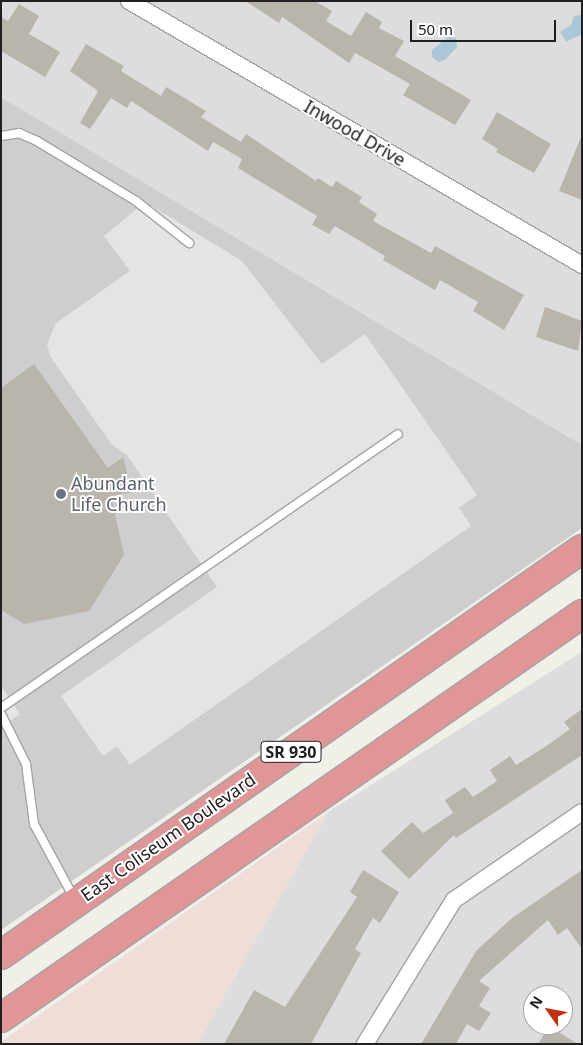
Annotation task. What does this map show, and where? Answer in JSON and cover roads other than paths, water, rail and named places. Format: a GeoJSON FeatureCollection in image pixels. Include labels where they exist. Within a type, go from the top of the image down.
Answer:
{"type":"FeatureCollection","features":[{"type":"Feature","properties":{"kind":"highway","name":"East Coliseum Boulevard"},"geometry":{"type":"LineString","coordinates":[[1,955],[582,549]]}},
{"type":"Feature","properties":{"kind":"highway","name":"SR 930"},"geometry":{"type":"LineString","coordinates":[[1,1018],[582,614]]}},
{"type":"Feature","properties":{"kind":"street","name":"Inwood Drive"},"geometry":{"type":"LineString","coordinates":[[129,1],[582,265]]}},
{"type":"Feature","properties":{"kind":"street"},"geometry":{"type":"LineString","coordinates":[[365,1044],[427,938],[454,900],[582,812]]}},
{"type":"Feature","properties":{"kind":"lane"},"geometry":{"type":"LineString","coordinates":[[1,136],[19,133],[37,140],[136,201],[189,243]]}},
{"type":"Feature","properties":{"kind":"lane"},"geometry":{"type":"LineString","coordinates":[[1,708],[398,434]]}},
{"type":"Feature","properties":{"kind":"lane"},"geometry":{"type":"LineString","coordinates":[[1,714],[26,764],[34,824],[76,902]]}},
{"type":"Feature","properties":{"kind":"water"},"geometry":{"type":"Polygon","coordinates":[[[582,15],[582,34],[566,42],[560,32],[571,25],[574,16],[582,15]]]}},
{"type":"Feature","properties":{"kind":"water"},"geometry":{"type":"Polygon","coordinates":[[[448,37],[456,38],[457,47],[445,60],[438,62],[432,57],[432,50],[448,37]]]}},
{"type":"Feature","properties":{"kind":"place","name":"Abundant Life Church"},"geometry":{"type":"Point","coordinates":[61,494]}}]}
